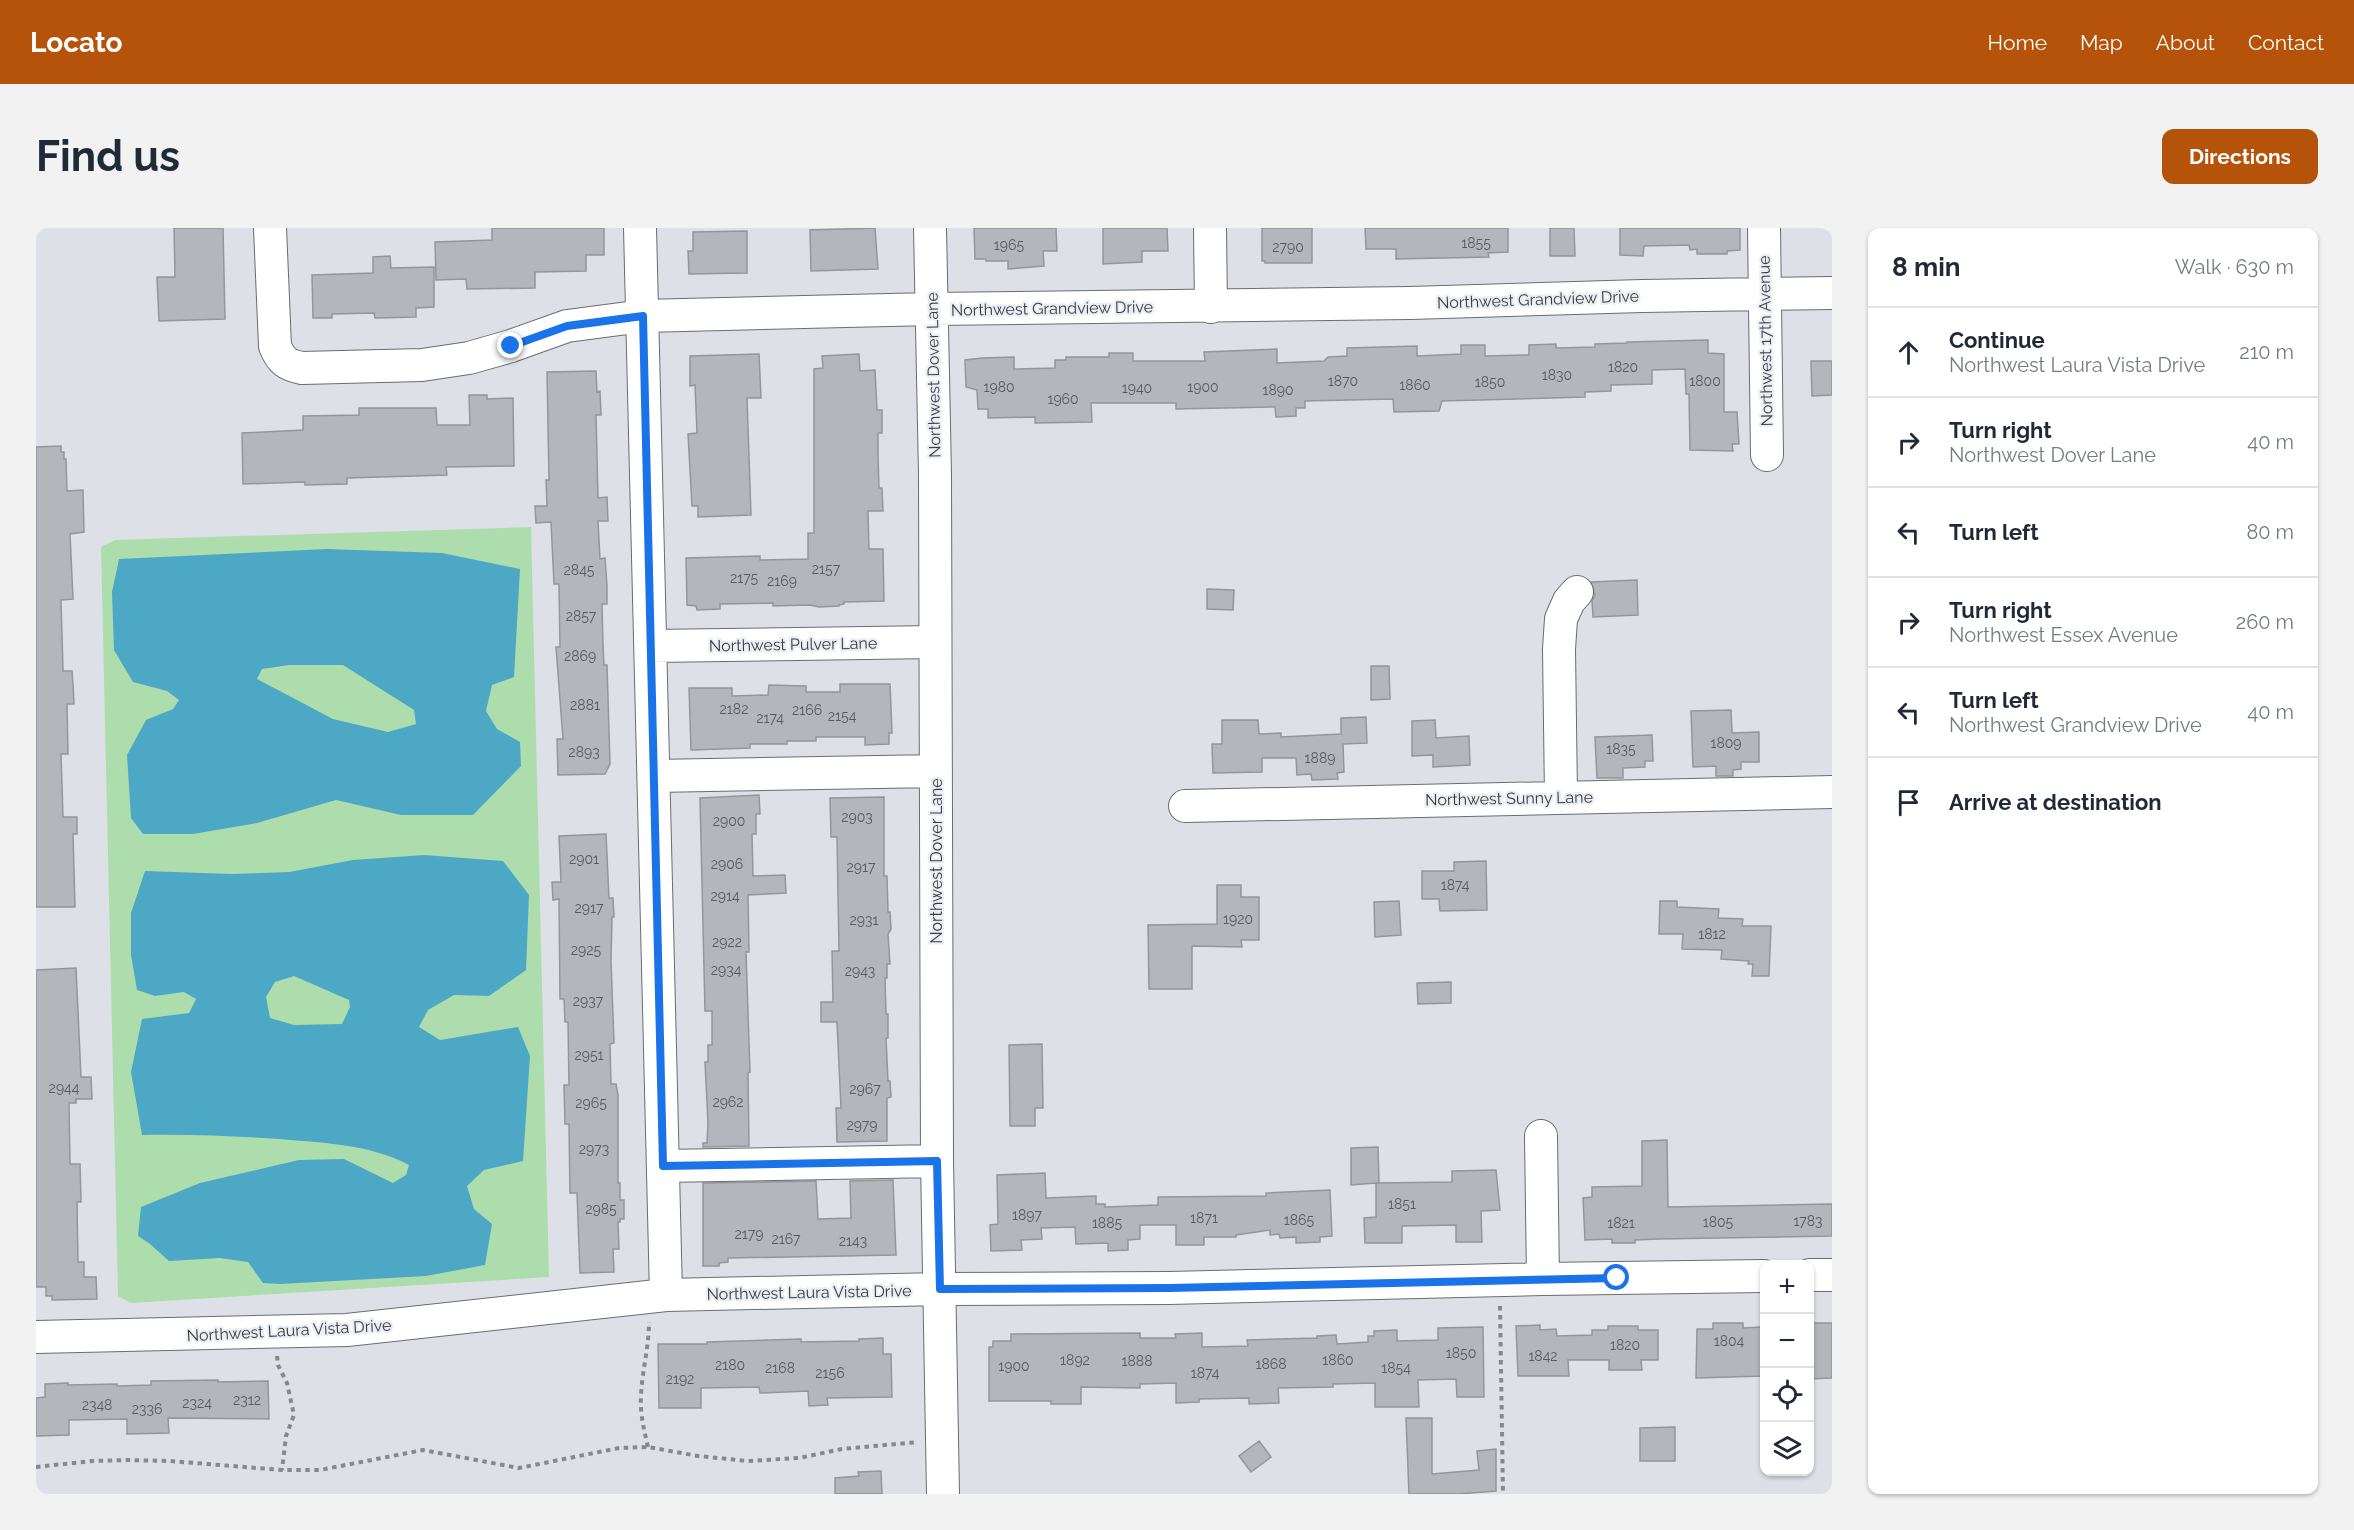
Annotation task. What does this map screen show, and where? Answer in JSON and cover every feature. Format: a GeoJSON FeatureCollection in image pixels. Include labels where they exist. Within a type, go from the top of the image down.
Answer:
{"type":"FeatureCollection","features":[{"type":"Feature","properties":{"kind":"street","name":"Northwest Grandview Drive"},"geometry":{"type":"LineString","coordinates":[[270,228],[275,346],[280,359],[291,366],[302,368],[422,365],[479,355],[567,326],[643,316],[931,309],[1211,307],[1832,293]]}},
{"type":"Feature","properties":{"kind":"street"},"geometry":{"type":"LineString","coordinates":[[640,228],[663,1166],[657,1296]]}},
{"type":"Feature","properties":{"kind":"street","name":"Northwest Dover Lane"},"geometry":{"type":"LineString","coordinates":[[930,228],[935,474],[937,1161],[943,1494]]}},
{"type":"Feature","properties":{"kind":"street"},"geometry":{"type":"LineString","coordinates":[[1210,228],[1211,307]]}},
{"type":"Feature","properties":{"kind":"street","name":"Northwest 17th Avenue"},"geometry":{"type":"LineString","coordinates":[[1764,228],[1767,455]]}},
{"type":"Feature","properties":{"kind":"street"},"geometry":{"type":"LineString","coordinates":[[1561,797],[1560,629],[1561,619],[1569,601],[1577,592]]}},
{"type":"Feature","properties":{"kind":"street","name":"Northwest Pulver Lane"},"geometry":{"type":"LineString","coordinates":[[651,646],[935,642]]}},
{"type":"Feature","properties":{"kind":"street"},"geometry":{"type":"LineString","coordinates":[[654,776],[936,771]]}},
{"type":"Feature","properties":{"kind":"street","name":"Northwest Sunny Lane"},"geometry":{"type":"LineString","coordinates":[[1185,806],[1832,792]]}},
{"type":"Feature","properties":{"kind":"street"},"geometry":{"type":"LineString","coordinates":[[1540,1136],[1543,1278]]}},
{"type":"Feature","properties":{"kind":"street"},"geometry":{"type":"LineString","coordinates":[[663,1166],[937,1161]]}},
{"type":"Feature","properties":{"kind":"street"},"geometry":{"type":"LineString","coordinates":[[1814,1275],[1832,1275]]}},
{"type":"Feature","properties":{"kind":"street","name":"Northwest Laura Vista Drive"},"geometry":{"type":"LineString","coordinates":[[36,1337],[347,1330],[657,1296],[940,1289],[1169,1288],[1543,1278],[1760,1276]]}},
{"type":"Feature","properties":{"kind":"path"},"geometry":{"type":"LineString","coordinates":[[1500,1280],[1503,1494]]}},
{"type":"Feature","properties":{"kind":"path"},"geometry":{"type":"LineString","coordinates":[[648,1447],[641,1420],[641,1395],[657,1296]]}},
{"type":"Feature","properties":{"kind":"path"},"geometry":{"type":"LineString","coordinates":[[276,1333],[278,1365],[287,1383],[294,1415],[286,1436],[282,1470]]}},
{"type":"Feature","properties":{"kind":"path"},"geometry":{"type":"LineString","coordinates":[[36,1467],[92,1461],[170,1461],[282,1470],[320,1470],[423,1450],[519,1468],[619,1448],[648,1447],[698,1456],[748,1461],[799,1458],[842,1449],[942,1440]]}},
{"type":"Feature","properties":{"kind":"green space"},"geometry":{"type":"Polygon","coordinates":[[[531,527],[549,1277],[131,1303],[118,1296],[101,547],[115,540],[531,527]]]}},
{"type":"Feature","properties":{"kind":"water"},"geometry":{"type":"Polygon","coordinates":[[[327,549],[442,553],[520,569],[514,677],[492,685],[486,711],[497,729],[520,742],[521,766],[473,815],[401,815],[336,800],[257,823],[193,834],[143,834],[131,818],[127,755],[146,720],[173,709],[179,700],[167,691],[133,682],[114,650],[112,592],[119,559],[327,549]],[[289,665],[262,669],[257,679],[333,719],[388,732],[416,724],[414,710],[343,665],[289,665]]]}},
{"type":"Feature","properties":{"kind":"water"},"geometry":{"type":"Polygon","coordinates":[[[424,855],[503,861],[529,895],[526,970],[489,996],[454,995],[428,1010],[419,1027],[440,1040],[518,1027],[530,1056],[523,1161],[484,1170],[467,1186],[474,1209],[492,1224],[485,1265],[426,1276],[280,1284],[263,1283],[248,1262],[220,1258],[169,1261],[138,1236],[141,1207],[200,1183],[299,1160],[344,1159],[393,1183],[406,1175],[409,1165],[378,1153],[329,1143],[229,1136],[142,1135],[131,1072],[142,1019],[189,1013],[196,999],[184,992],[155,996],[137,990],[131,955],[131,913],[145,871],[231,874],[289,872],[353,860],[424,855]],[[294,976],[275,982],[266,997],[270,1018],[294,1025],[342,1024],[350,1007],[349,1000],[294,976]]]}},
{"type":"Feature","properties":{"kind":"building"},"geometry":{"type":"Polygon","coordinates":[[[174,228],[223,228],[225,319],[159,321],[157,277],[175,277],[174,228]]]}},
{"type":"Feature","properties":{"kind":"building"},"geometry":{"type":"Polygon","coordinates":[[[492,228],[604,228],[604,255],[586,255],[586,271],[535,272],[535,288],[467,289],[466,279],[436,280],[435,242],[492,240],[492,228]]]}},
{"type":"Feature","properties":{"kind":"building"},"geometry":{"type":"Polygon","coordinates":[[[875,228],[878,269],[811,271],[810,230],[875,228]]]}},
{"type":"Feature","properties":{"kind":"building"},"geometry":{"type":"Polygon","coordinates":[[[974,228],[1056,228],[1057,251],[1043,251],[1044,266],[1008,269],[1008,261],[975,259],[974,228]]]}},
{"type":"Feature","properties":{"kind":"building"},"geometry":{"type":"Polygon","coordinates":[[[1103,228],[1167,228],[1168,251],[1142,251],[1142,262],[1103,264],[1103,228]]]}},
{"type":"Feature","properties":{"kind":"building"},"geometry":{"type":"Polygon","coordinates":[[[1262,228],[1312,228],[1312,263],[1265,263],[1262,261],[1262,228]]]}},
{"type":"Feature","properties":{"kind":"building"},"geometry":{"type":"Polygon","coordinates":[[[1365,228],[1508,228],[1508,252],[1488,253],[1489,257],[1396,259],[1396,249],[1366,249],[1365,228]]]}},
{"type":"Feature","properties":{"kind":"building"},"geometry":{"type":"Polygon","coordinates":[[[1550,228],[1574,228],[1575,256],[1550,256],[1550,228]]]}},
{"type":"Feature","properties":{"kind":"building"},"geometry":{"type":"Polygon","coordinates":[[[1620,228],[1740,228],[1740,250],[1727,251],[1727,254],[1697,254],[1697,249],[1690,250],[1689,245],[1644,246],[1643,256],[1620,255],[1620,228]]]}},
{"type":"Feature","properties":{"kind":"building"},"geometry":{"type":"Polygon","coordinates":[[[747,231],[747,273],[689,274],[688,251],[693,251],[693,232],[747,231]]]}},
{"type":"Feature","properties":{"kind":"building"},"geometry":{"type":"Polygon","coordinates":[[[390,256],[391,268],[434,267],[434,307],[416,308],[416,317],[375,318],[374,313],[332,314],[332,318],[313,318],[312,275],[373,273],[373,257],[390,256]]]}},
{"type":"Feature","properties":{"kind":"building"},"geometry":{"type":"Polygon","coordinates":[[[1708,340],[1708,353],[1724,354],[1724,412],[1737,412],[1739,444],[1732,444],[1733,451],[1690,450],[1689,394],[1686,394],[1685,369],[1652,370],[1652,384],[1611,385],[1611,391],[1585,392],[1585,397],[1442,401],[1439,411],[1394,412],[1393,399],[1305,401],[1305,408],[1296,408],[1296,416],[1276,417],[1275,407],[1176,409],[1176,403],[1091,403],[1092,422],[1035,423],[1035,417],[988,418],[988,409],[978,409],[977,390],[966,387],[965,360],[982,358],[1014,357],[1014,369],[1055,368],[1055,360],[1066,360],[1066,357],[1109,357],[1109,353],[1133,353],[1133,361],[1205,361],[1204,352],[1277,349],[1277,363],[1324,361],[1328,357],[1347,356],[1347,348],[1417,346],[1417,356],[1461,354],[1461,345],[1485,345],[1485,356],[1529,355],[1529,345],[1556,344],[1556,348],[1595,347],[1595,344],[1627,342],[1708,340]]]}},
{"type":"Feature","properties":{"kind":"building"},"geometry":{"type":"Polygon","coordinates":[[[759,354],[761,398],[747,398],[751,515],[698,517],[698,506],[692,506],[688,434],[697,433],[695,385],[690,386],[690,356],[759,354]]]}},
{"type":"Feature","properties":{"kind":"building"},"geometry":{"type":"Polygon","coordinates":[[[859,354],[860,371],[875,370],[877,410],[882,410],[882,433],[878,433],[878,455],[879,488],[882,488],[883,511],[868,511],[869,549],[883,549],[884,601],[844,602],[839,606],[819,607],[810,605],[773,606],[773,603],[720,604],[720,609],[697,610],[696,606],[687,605],[686,558],[760,556],[760,560],[808,559],[808,533],[814,533],[814,369],[823,368],[822,356],[859,354]]]}},
{"type":"Feature","properties":{"kind":"building"},"geometry":{"type":"Polygon","coordinates":[[[1811,361],[1832,361],[1832,395],[1812,396],[1811,361]]]}},
{"type":"Feature","properties":{"kind":"building"},"geometry":{"type":"Polygon","coordinates":[[[596,371],[601,415],[596,415],[598,498],[607,497],[608,521],[598,521],[600,559],[605,558],[607,586],[607,604],[602,604],[604,665],[607,665],[610,764],[605,774],[558,775],[557,739],[563,739],[556,647],[560,647],[559,584],[554,584],[551,522],[536,523],[535,506],[547,506],[546,480],[549,480],[547,372],[596,371]]]}},
{"type":"Feature","properties":{"kind":"building"},"geometry":{"type":"Polygon","coordinates":[[[469,395],[487,395],[487,399],[513,398],[514,466],[446,467],[447,475],[347,478],[347,484],[305,485],[305,482],[243,484],[242,433],[303,430],[303,416],[359,415],[359,408],[436,408],[437,425],[470,425],[469,395]]]}},
{"type":"Feature","properties":{"kind":"building"},"geometry":{"type":"Polygon","coordinates":[[[61,446],[61,452],[64,452],[64,459],[66,459],[67,491],[83,490],[84,532],[70,534],[73,599],[61,600],[63,671],[72,671],[74,704],[67,704],[68,754],[61,754],[63,817],[77,817],[77,834],[73,834],[75,907],[36,907],[36,447],[61,446]]]}},
{"type":"Feature","properties":{"kind":"building"},"geometry":{"type":"Polygon","coordinates":[[[1637,580],[1638,615],[1593,617],[1592,601],[1595,595],[1591,582],[1637,580]]]}},
{"type":"Feature","properties":{"kind":"building"},"geometry":{"type":"Polygon","coordinates":[[[1207,589],[1234,590],[1233,610],[1207,609],[1207,589]]]}},
{"type":"Feature","properties":{"kind":"building"},"geometry":{"type":"Polygon","coordinates":[[[1371,666],[1389,666],[1390,699],[1371,700],[1371,666]]]}},
{"type":"Feature","properties":{"kind":"building"},"geometry":{"type":"Polygon","coordinates":[[[840,684],[890,684],[892,733],[889,733],[889,744],[865,745],[865,737],[816,737],[816,741],[750,744],[750,748],[691,750],[689,688],[732,688],[732,696],[768,695],[769,685],[806,686],[806,692],[840,692],[840,684]]]}},
{"type":"Feature","properties":{"kind":"building"},"geometry":{"type":"Polygon","coordinates":[[[1731,710],[1732,733],[1759,732],[1759,762],[1741,762],[1741,769],[1733,770],[1733,776],[1716,776],[1716,766],[1693,767],[1691,711],[1731,710]]]}},
{"type":"Feature","properties":{"kind":"building"},"geometry":{"type":"Polygon","coordinates":[[[1366,717],[1367,743],[1343,744],[1344,772],[1337,773],[1338,779],[1312,780],[1311,774],[1297,775],[1296,758],[1262,758],[1262,772],[1213,773],[1212,744],[1222,744],[1222,720],[1258,720],[1259,734],[1281,733],[1281,737],[1341,734],[1341,718],[1366,717]]]}},
{"type":"Feature","properties":{"kind":"building"},"geometry":{"type":"Polygon","coordinates":[[[1435,720],[1436,738],[1469,736],[1470,765],[1433,767],[1433,755],[1412,756],[1412,721],[1435,720]]]}},
{"type":"Feature","properties":{"kind":"building"},"geometry":{"type":"Polygon","coordinates":[[[1652,735],[1653,761],[1645,761],[1645,767],[1623,768],[1623,778],[1597,778],[1595,737],[1652,735]]]}},
{"type":"Feature","properties":{"kind":"building"},"geometry":{"type":"Polygon","coordinates":[[[759,795],[760,814],[756,814],[756,834],[752,834],[753,876],[785,875],[786,893],[748,895],[749,952],[746,952],[750,1072],[748,1073],[749,1146],[703,1147],[703,1143],[707,1143],[705,1062],[708,1062],[708,1045],[712,1045],[712,1011],[705,1011],[700,798],[759,795]]]}},
{"type":"Feature","properties":{"kind":"building"},"geometry":{"type":"Polygon","coordinates":[[[884,797],[884,876],[887,876],[891,929],[888,934],[890,964],[887,964],[887,978],[885,978],[886,1014],[888,1014],[888,1038],[886,1038],[888,1081],[890,1081],[891,1097],[887,1098],[887,1141],[837,1142],[836,1108],[841,1108],[837,1022],[821,1022],[821,1002],[833,1002],[832,951],[839,951],[837,837],[831,837],[830,798],[884,797]]]}},
{"type":"Feature","properties":{"kind":"building"},"geometry":{"type":"Polygon","coordinates":[[[606,834],[609,898],[613,898],[614,917],[612,917],[611,961],[614,1043],[610,1044],[611,1084],[616,1084],[618,1095],[618,1183],[620,1183],[620,1200],[624,1200],[624,1219],[618,1222],[619,1249],[613,1249],[614,1272],[580,1273],[577,1193],[570,1193],[569,1124],[565,1124],[564,1085],[569,1085],[568,1022],[565,1022],[564,999],[560,999],[559,899],[553,900],[552,882],[561,882],[559,836],[606,834]]]}},
{"type":"Feature","properties":{"kind":"building"},"geometry":{"type":"Polygon","coordinates":[[[1486,861],[1487,910],[1440,911],[1439,899],[1422,899],[1422,871],[1454,871],[1454,862],[1486,861]]]}},
{"type":"Feature","properties":{"kind":"building"},"geometry":{"type":"Polygon","coordinates":[[[1217,885],[1241,885],[1241,897],[1259,897],[1259,940],[1241,940],[1242,947],[1192,946],[1192,989],[1149,989],[1148,925],[1217,924],[1217,885]]]}},
{"type":"Feature","properties":{"kind":"building"},"geometry":{"type":"Polygon","coordinates":[[[1399,901],[1401,935],[1375,937],[1374,902],[1399,901]]]}},
{"type":"Feature","properties":{"kind":"building"},"geometry":{"type":"Polygon","coordinates":[[[1660,901],[1677,901],[1677,907],[1719,909],[1718,918],[1743,919],[1742,926],[1771,926],[1769,976],[1752,976],[1753,964],[1748,964],[1749,961],[1721,959],[1722,950],[1682,949],[1683,934],[1659,934],[1660,901]]]}},
{"type":"Feature","properties":{"kind":"building"},"geometry":{"type":"Polygon","coordinates":[[[76,968],[81,1077],[91,1077],[92,1099],[76,1099],[76,1103],[69,1103],[70,1164],[80,1164],[81,1202],[77,1202],[78,1262],[84,1262],[84,1277],[96,1277],[97,1299],[52,1300],[52,1296],[46,1296],[46,1287],[36,1287],[36,970],[76,968]]]}},
{"type":"Feature","properties":{"kind":"building"},"geometry":{"type":"Polygon","coordinates":[[[1451,982],[1451,1003],[1418,1004],[1417,983],[1451,982]]]}},
{"type":"Feature","properties":{"kind":"building"},"geometry":{"type":"Polygon","coordinates":[[[1042,1044],[1043,1108],[1035,1108],[1035,1126],[1010,1126],[1009,1045],[1042,1044]]]}},
{"type":"Feature","properties":{"kind":"building"},"geometry":{"type":"Polygon","coordinates":[[[1667,1140],[1668,1207],[1832,1204],[1832,1236],[1658,1239],[1635,1240],[1635,1243],[1612,1243],[1612,1239],[1585,1240],[1583,1198],[1592,1197],[1592,1187],[1642,1186],[1642,1141],[1667,1140]]]}},
{"type":"Feature","properties":{"kind":"building"},"geometry":{"type":"Polygon","coordinates":[[[1378,1147],[1379,1183],[1452,1182],[1452,1171],[1496,1170],[1500,1210],[1481,1211],[1482,1242],[1456,1242],[1456,1225],[1402,1226],[1402,1243],[1365,1243],[1364,1218],[1376,1217],[1376,1183],[1351,1185],[1351,1148],[1378,1147]]]}},
{"type":"Feature","properties":{"kind":"building"},"geometry":{"type":"Polygon","coordinates":[[[1045,1173],[1046,1198],[1096,1196],[1096,1204],[1105,1204],[1105,1207],[1158,1205],[1158,1197],[1266,1196],[1266,1193],[1330,1190],[1332,1236],[1320,1237],[1320,1242],[1296,1243],[1296,1237],[1280,1238],[1279,1234],[1270,1235],[1270,1230],[1236,1235],[1236,1237],[1204,1237],[1204,1245],[1176,1245],[1176,1225],[1140,1225],[1140,1239],[1128,1240],[1128,1250],[1108,1251],[1108,1243],[1076,1244],[1075,1227],[1041,1228],[1042,1239],[1021,1240],[1022,1250],[991,1251],[990,1225],[998,1224],[997,1175],[1045,1173]]]}},
{"type":"Feature","properties":{"kind":"building"},"geometry":{"type":"Polygon","coordinates":[[[893,1180],[896,1255],[728,1258],[728,1262],[719,1263],[719,1266],[703,1266],[703,1183],[816,1181],[818,1219],[851,1218],[850,1181],[893,1180]]]}},
{"type":"Feature","properties":{"kind":"building"},"geometry":{"type":"Polygon","coordinates":[[[1713,1323],[1743,1323],[1743,1328],[1760,1327],[1760,1376],[1696,1378],[1697,1329],[1713,1329],[1713,1323]]]}},
{"type":"Feature","properties":{"kind":"building"},"geometry":{"type":"Polygon","coordinates":[[[1814,1323],[1832,1323],[1832,1378],[1814,1379],[1814,1323]]]}},
{"type":"Feature","properties":{"kind":"building"},"geometry":{"type":"Polygon","coordinates":[[[1540,1325],[1540,1330],[1556,1329],[1557,1336],[1592,1335],[1592,1330],[1608,1330],[1608,1326],[1638,1326],[1638,1330],[1658,1330],[1658,1360],[1641,1360],[1642,1370],[1609,1370],[1609,1360],[1568,1360],[1569,1376],[1518,1376],[1516,1326],[1540,1325]]]}},
{"type":"Feature","properties":{"kind":"building"},"geometry":{"type":"Polygon","coordinates":[[[1483,1327],[1484,1397],[1457,1397],[1456,1379],[1418,1380],[1419,1407],[1375,1407],[1375,1383],[1333,1384],[1333,1387],[1278,1388],[1279,1403],[1249,1404],[1249,1398],[1199,1399],[1199,1402],[1176,1403],[1176,1383],[1140,1384],[1140,1388],[1081,1387],[1081,1404],[1051,1404],[1051,1401],[989,1401],[989,1347],[993,1347],[993,1341],[1011,1341],[1011,1334],[1140,1333],[1140,1338],[1176,1338],[1175,1334],[1202,1333],[1202,1347],[1248,1346],[1247,1340],[1317,1338],[1317,1336],[1336,1335],[1337,1344],[1368,1342],[1368,1336],[1374,1336],[1374,1331],[1397,1330],[1397,1341],[1438,1340],[1438,1328],[1483,1327]]]}},
{"type":"Feature","properties":{"kind":"building"},"geometry":{"type":"Polygon","coordinates":[[[883,1338],[883,1354],[891,1354],[892,1397],[827,1398],[828,1405],[809,1406],[808,1391],[760,1393],[759,1387],[701,1388],[701,1408],[659,1408],[658,1344],[801,1339],[801,1342],[859,1341],[859,1339],[883,1338]]]}},
{"type":"Feature","properties":{"kind":"building"},"geometry":{"type":"Polygon","coordinates":[[[218,1380],[218,1382],[268,1381],[269,1419],[168,1418],[169,1433],[127,1434],[127,1419],[69,1420],[69,1435],[36,1436],[36,1398],[45,1397],[45,1384],[117,1384],[117,1386],[151,1385],[151,1381],[218,1380]]]}},
{"type":"Feature","properties":{"kind":"building"},"geometry":{"type":"Polygon","coordinates":[[[1406,1418],[1432,1418],[1432,1474],[1479,1470],[1477,1451],[1496,1449],[1496,1491],[1409,1494],[1406,1418]]]}},
{"type":"Feature","properties":{"kind":"building"},"geometry":{"type":"Polygon","coordinates":[[[1675,1427],[1675,1461],[1640,1461],[1640,1428],[1675,1427]]]}},
{"type":"Feature","properties":{"kind":"building"},"geometry":{"type":"Polygon","coordinates":[[[1259,1441],[1271,1457],[1251,1472],[1239,1456],[1259,1441]]]}},
{"type":"Feature","properties":{"kind":"building"},"geometry":{"type":"Polygon","coordinates":[[[881,1471],[882,1494],[835,1494],[835,1478],[859,1476],[858,1472],[881,1471]]]}},
{"type":"Feature","properties":{"kind":"route"},"geometry":{"type":"LineString","coordinates":[[511,346],[567,326],[643,316],[663,1166],[937,1161],[940,1289],[1169,1288],[1617,1278]]}}]}
